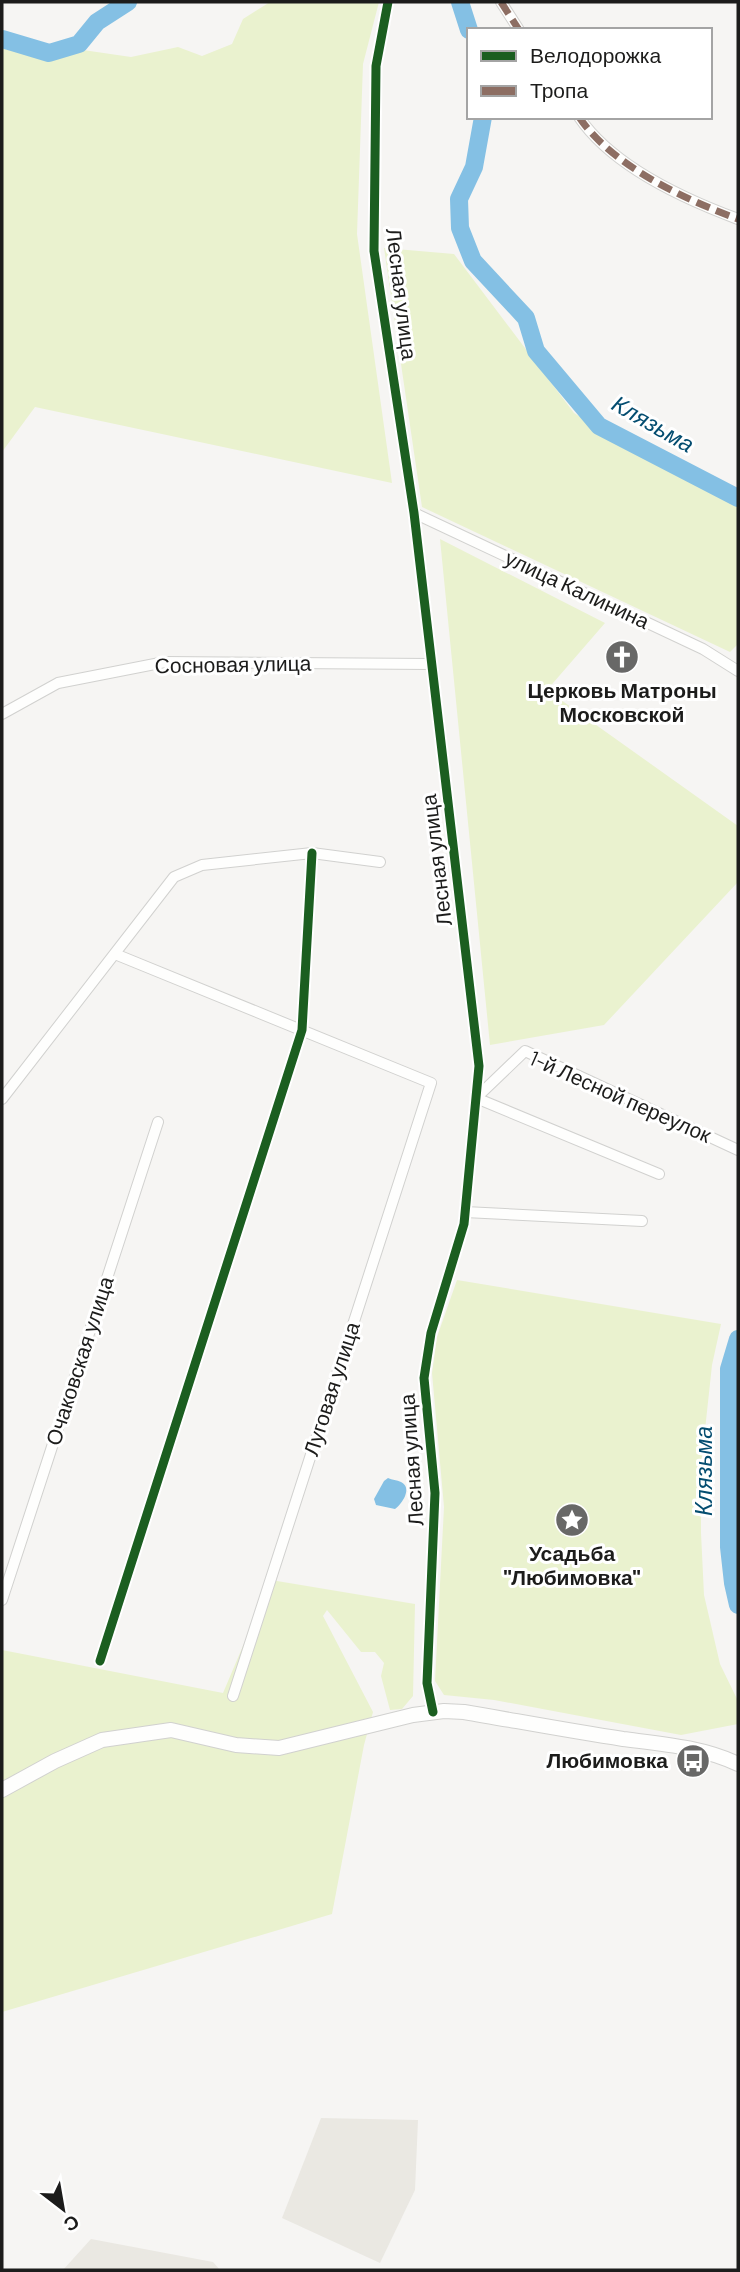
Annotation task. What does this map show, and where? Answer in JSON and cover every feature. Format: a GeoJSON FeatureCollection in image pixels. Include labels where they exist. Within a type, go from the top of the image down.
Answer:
{"type":"FeatureCollection","features":[{"type":"Feature","properties":{"kind":"main road"},"geometry":{"type":"LineString","coordinates":[[2,1790],[55,1761],[102,1740],[171,1730],[236,1745],[279,1748],[433,1712],[464,1712],[624,1739],[677,1745],[738,1764]]}},
{"type":"Feature","properties":{"kind":"street","name":"Лесная улица"},"geometry":{"type":"LineString","coordinates":[[388,2],[376,66],[374,251],[414,513],[479,1066],[464,1224],[431,1334],[424,1378],[435,1493],[427,1683],[433,1712]]}},
{"type":"Feature","properties":{"kind":"street"},"geometry":{"type":"LineString","coordinates":[[501,2],[518,28]]}},
{"type":"Feature","properties":{"kind":"street"},"geometry":{"type":"LineString","coordinates":[[581,119],[597,139],[641,172],[690,201],[738,219]]}},
{"type":"Feature","properties":{"kind":"street","name":"улица Калинина"},"geometry":{"type":"LineString","coordinates":[[414,513],[703,649],[738,671]]}},
{"type":"Feature","properties":{"kind":"street","name":"Сосновая улица"},"geometry":{"type":"LineString","coordinates":[[2,714],[58,682],[165,662],[432,664]]}},
{"type":"Feature","properties":{"kind":"street"},"geometry":{"type":"LineString","coordinates":[[100,1661],[302,1030],[312,853]]}},
{"type":"Feature","properties":{"kind":"street"},"geometry":{"type":"LineString","coordinates":[[2,1099],[174,877],[202,865],[312,853],[380,862]]}},
{"type":"Feature","properties":{"kind":"street"},"geometry":{"type":"LineString","coordinates":[[115,954],[302,1030]]}},
{"type":"Feature","properties":{"kind":"street","name":"Луговая улица"},"geometry":{"type":"LineString","coordinates":[[233,1696],[431,1083],[302,1030]]}},
{"type":"Feature","properties":{"kind":"street","name":"1-й Лесной переулок"},"geometry":{"type":"LineString","coordinates":[[476,1098],[525,1051],[738,1150]]}},
{"type":"Feature","properties":{"kind":"street"},"geometry":{"type":"LineString","coordinates":[[476,1098],[659,1174]]}},
{"type":"Feature","properties":{"kind":"street","name":"Очаковская улица"},"geometry":{"type":"LineString","coordinates":[[2,1600],[158,1122]]}},
{"type":"Feature","properties":{"kind":"street"},"geometry":{"type":"LineString","coordinates":[[465,1212],[642,1221]]}},
{"type":"Feature","properties":{"kind":"shaded area"},"geometry":{"type":"Polygon","coordinates":[[[321,2118],[418,2120],[415,2190],[380,2263],[282,2218],[321,2118]]]}},
{"type":"Feature","properties":{"kind":"shaded area"},"geometry":{"type":"Polygon","coordinates":[[[91,2239],[213,2262],[220,2270],[63,2270],[91,2239]]]}},
{"type":"Feature","properties":{"kind":"green space"},"geometry":{"type":"Polygon","coordinates":[[[270,2],[379,2],[363,64],[357,234],[392,483],[35,407],[2,452],[2,48],[49,60],[83,50],[131,57],[178,47],[202,56],[232,44],[243,19],[270,2]]]}},
{"type":"Feature","properties":{"kind":"green space"},"geometry":{"type":"Polygon","coordinates":[[[384,248],[454,254],[574,413],[652,463],[738,496],[738,644],[730,652],[422,507],[384,248]]]}},
{"type":"Feature","properties":{"kind":"green space"},"geometry":{"type":"Polygon","coordinates":[[[440,539],[605,623],[547,690],[738,826],[738,882],[604,1025],[490,1045],[440,539]]]}},
{"type":"Feature","properties":{"kind":"green space","name":"Усадьба \"Любимовка\""},"geometry":{"type":"Polygon","coordinates":[[[457,1280],[721,1324],[712,1365],[701,1467],[701,1533],[704,1595],[720,1664],[738,1701],[738,1724],[681,1735],[494,1700],[444,1695],[435,1681],[444,1507],[432,1373],[437,1337],[457,1280]]]}},
{"type":"Feature","properties":{"kind":"green space"},"geometry":{"type":"Polygon","coordinates":[[[271,1580],[415,1604],[413,1696],[402,1709],[390,1710],[381,1676],[384,1663],[375,1652],[361,1652],[327,1610],[323,1616],[373,1712],[364,1745],[332,1914],[2,2012],[2,1650],[223,1693],[271,1580]]]}},
{"type":"Feature","properties":{"kind":"water"},"geometry":{"type":"Polygon","coordinates":[[[388,1478],[401,1482],[406,1488],[401,1504],[395,1509],[376,1505],[374,1499],[388,1478]]]}},
{"type":"Feature","properties":{"kind":"waterway","name":"Клязьма"},"geometry":{"type":"LineString","coordinates":[[2,39],[49,53],[79,44],[97,22],[128,2]]}},
{"type":"Feature","properties":{"kind":"waterway","name":"Клязьма"},"geometry":{"type":"LineString","coordinates":[[460,2],[468,28]]}},
{"type":"Feature","properties":{"kind":"waterway","name":"Клязьма"},"geometry":{"type":"LineString","coordinates":[[483,119],[474,167],[459,199],[460,228],[473,261],[526,318],[536,351],[599,426],[738,498]]}},
{"type":"Feature","properties":{"kind":"waterway","name":"Клязьма"},"geometry":{"type":"LineString","coordinates":[[738,1339],[729,1369],[729,1547],[738,1605]]}},
{"type":"Feature","properties":{"kind":"marked path"},"geometry":{"type":"LineString","coordinates":[[501,2],[518,28]]}},
{"type":"Feature","properties":{"kind":"marked path"},"geometry":{"type":"LineString","coordinates":[[581,119],[593,135],[630,166],[695,202],[738,219]]}},
{"type":"Feature","properties":{"kind":"cycle path"},"geometry":{"type":"LineString","coordinates":[[388,2],[376,66],[374,251],[414,513],[479,1066],[464,1224],[431,1333],[424,1378],[435,1493],[427,1683],[433,1712]]}},
{"type":"Feature","properties":{"kind":"cycle path"},"geometry":{"type":"LineString","coordinates":[[100,1661],[302,1030],[312,853]]}},
{"type":"Feature","properties":{"kind":"place","name":"Церковь Матроны Московской"},"geometry":{"type":"Point","coordinates":[622,657]}},
{"type":"Feature","properties":{"kind":"place","name":"Усадьба \"Любимовка\""},"geometry":{"type":"Point","coordinates":[572,1520]}},
{"type":"Feature","properties":{"kind":"place","name":"Любимовка"},"geometry":{"type":"Point","coordinates":[693,1761]}}]}
